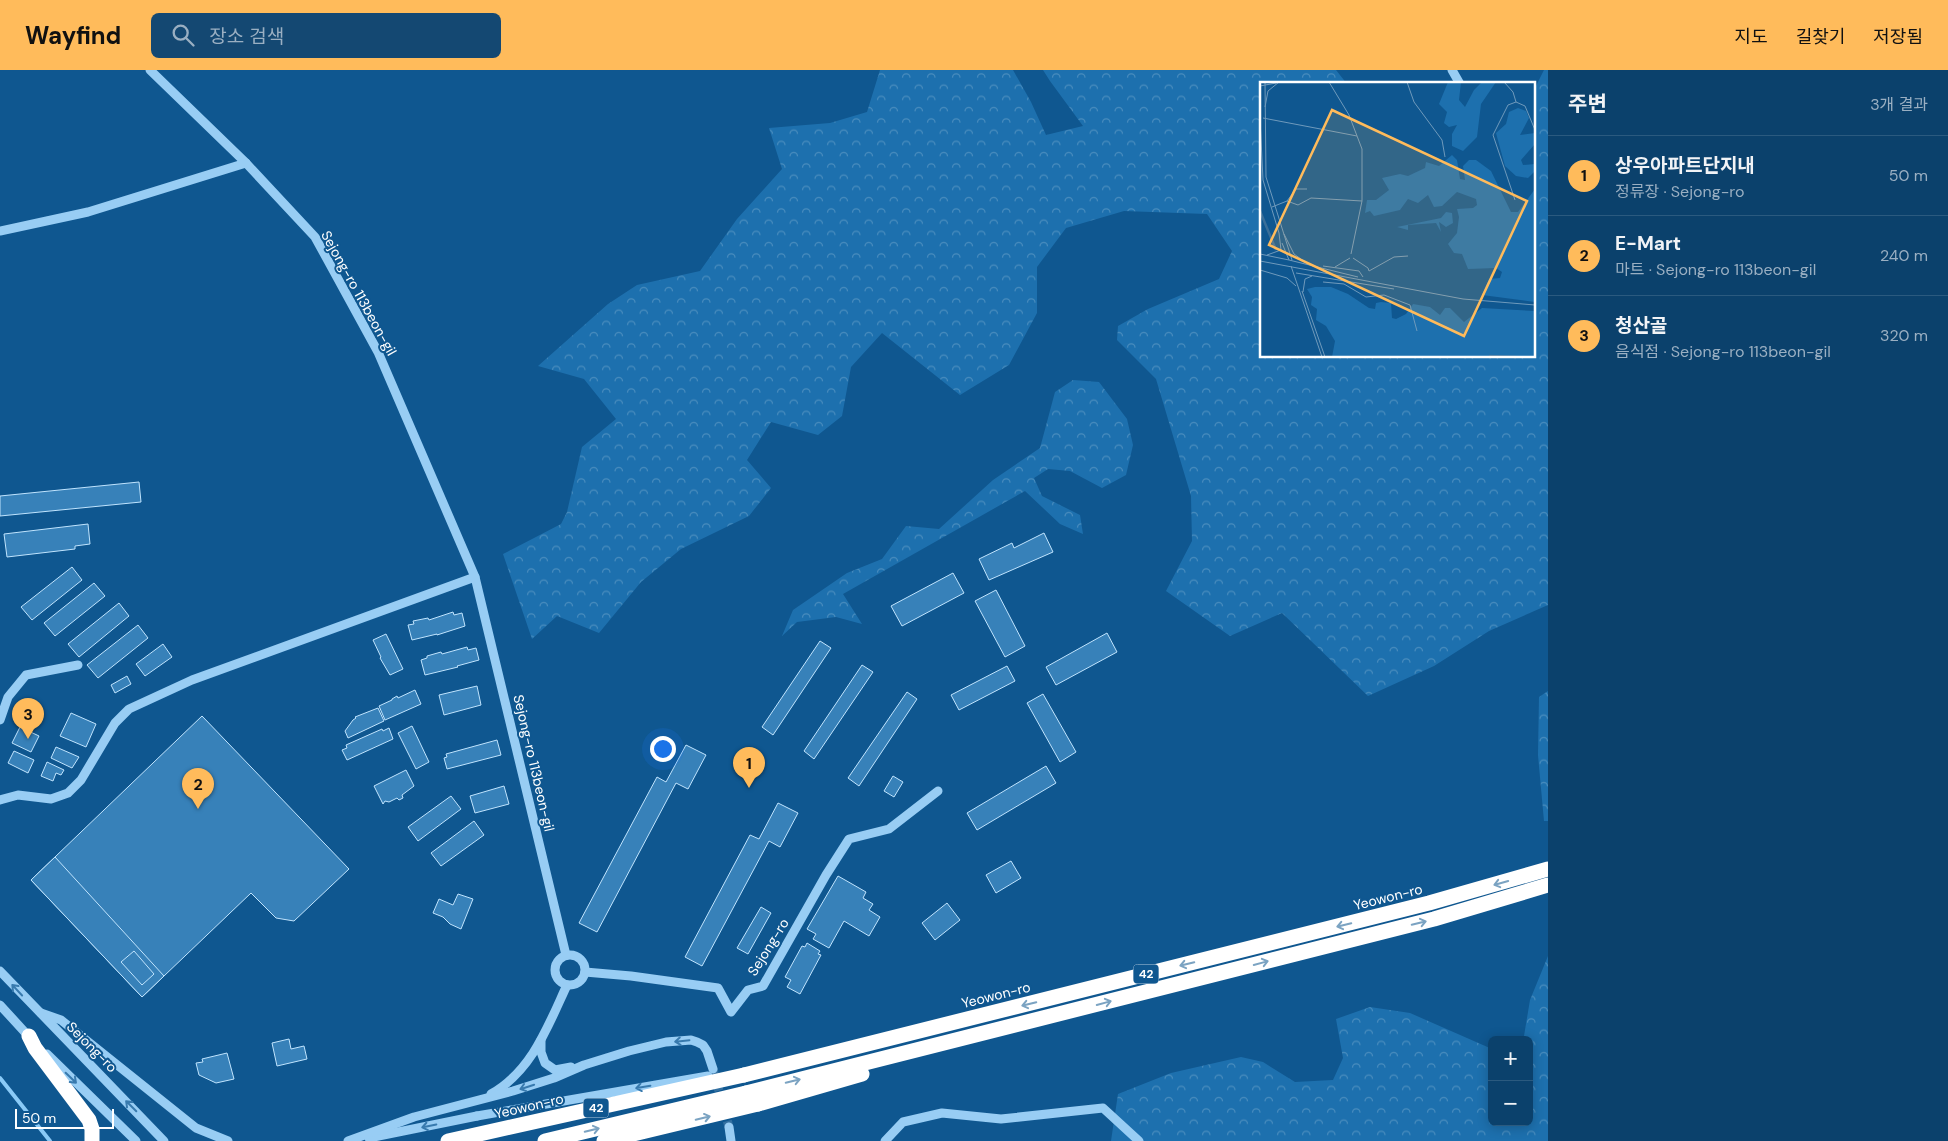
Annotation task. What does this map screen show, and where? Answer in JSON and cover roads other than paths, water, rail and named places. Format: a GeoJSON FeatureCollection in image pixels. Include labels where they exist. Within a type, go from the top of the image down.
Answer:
{"type":"FeatureCollection","features":[{"type":"Feature","properties":{"kind":"highway","name":"Yeowon-ro"},"geometry":{"type":"LineString","coordinates":[[448,1141],[744,1075],[1429,904],[1548,869]]}},
{"type":"Feature","properties":{"kind":"highway","name":"42"},"geometry":{"type":"LineString","coordinates":[[545,1141],[1072,1012],[1434,919],[1548,885]]}},
{"type":"Feature","properties":{"kind":"highway"},"geometry":{"type":"LineString","coordinates":[[604,1141],[758,1104],[1072,1012]]}},
{"type":"Feature","properties":{"kind":"highway"},"geometry":{"type":"LineString","coordinates":[[29,1036],[35,1048],[88,1120],[92,1129],[92,1141]]}},
{"type":"Feature","properties":{"kind":"street","name":"Sejong-ro 113beon-gil"},"geometry":{"type":"LineString","coordinates":[[150,70],[246,163],[315,237],[378,352],[475,577],[566,955]]}},
{"type":"Feature","properties":{"kind":"street"},"geometry":{"type":"LineString","coordinates":[[1452,70],[1459,82]]}},
{"type":"Feature","properties":{"kind":"street"},"geometry":{"type":"LineString","coordinates":[[0,231],[88,212],[246,163]]}},
{"type":"Feature","properties":{"kind":"street"},"geometry":{"type":"LineString","coordinates":[[0,800],[18,794],[51,799],[68,793],[81,780],[115,723],[129,709],[192,680],[475,577]]}},
{"type":"Feature","properties":{"kind":"street"},"geometry":{"type":"LineString","coordinates":[[0,720],[8,697],[26,675],[78,665]]}},
{"type":"Feature","properties":{"kind":"street","name":"Sejong-ro"},"geometry":{"type":"LineString","coordinates":[[585,972],[718,988],[731,1012],[748,990],[763,986],[826,875],[849,839],[889,829],[938,791]]}},
{"type":"Feature","properties":{"kind":"street"},"geometry":{"type":"LineString","coordinates":[[566,955],[580,958],[585,967],[585,972],[581,981],[577,984],[567,985],[558,980],[554,971],[557,961],[566,955]]}},
{"type":"Feature","properties":{"kind":"street","name":"Sejong-ro"},"geometry":{"type":"LineString","coordinates":[[0,971],[164,1141]]}},
{"type":"Feature","properties":{"kind":"street"},"geometry":{"type":"LineString","coordinates":[[477,1101],[502,1088],[522,1070],[541,1040],[567,985]]}},
{"type":"Feature","properties":{"kind":"street"},"geometry":{"type":"LineString","coordinates":[[0,1005],[136,1141]]}},
{"type":"Feature","properties":{"kind":"street"},"geometry":{"type":"LineString","coordinates":[[38,1012],[61,1020],[196,1128],[228,1141]]}},
{"type":"Feature","properties":{"kind":"street"},"geometry":{"type":"LineString","coordinates":[[541,1040],[541,1052],[544,1063],[555,1070],[584,1065]]}},
{"type":"Feature","properties":{"kind":"street"},"geometry":{"type":"LineString","coordinates":[[348,1141],[414,1117],[477,1101],[554,1078],[584,1065],[666,1042],[691,1040],[703,1045],[713,1069]]}},
{"type":"Feature","properties":{"kind":"street"},"geometry":{"type":"LineString","coordinates":[[356,1141],[477,1116],[722,1074],[744,1075]]}},
{"type":"Feature","properties":{"kind":"street"},"geometry":{"type":"LineString","coordinates":[[885,1141],[903,1122],[942,1113],[1001,1119],[1104,1108],[1139,1141]]}},
{"type":"Feature","properties":{"kind":"street"},"geometry":{"type":"LineString","coordinates":[[729,1127],[731,1141]]}},
{"type":"Feature","properties":{"kind":"waterway"},"geometry":{"type":"LineString","coordinates":[[0,1078],[50,1141]]}},
{"type":"Feature","properties":{"kind":"tunnel"},"geometry":{"type":"LineString","coordinates":[[713,1069],[729,1127]]}},
{"type":"Feature","properties":{"kind":"place","name":"청산골"},"geometry":{"type":"Point","coordinates":[28,739]}},
{"type":"Feature","properties":{"kind":"place","name":"상우아파트단지내"},"geometry":{"type":"Point","coordinates":[749,788]}},
{"type":"Feature","properties":{"kind":"place","name":"E-Mart"},"geometry":{"type":"Point","coordinates":[198,809]}}]}
